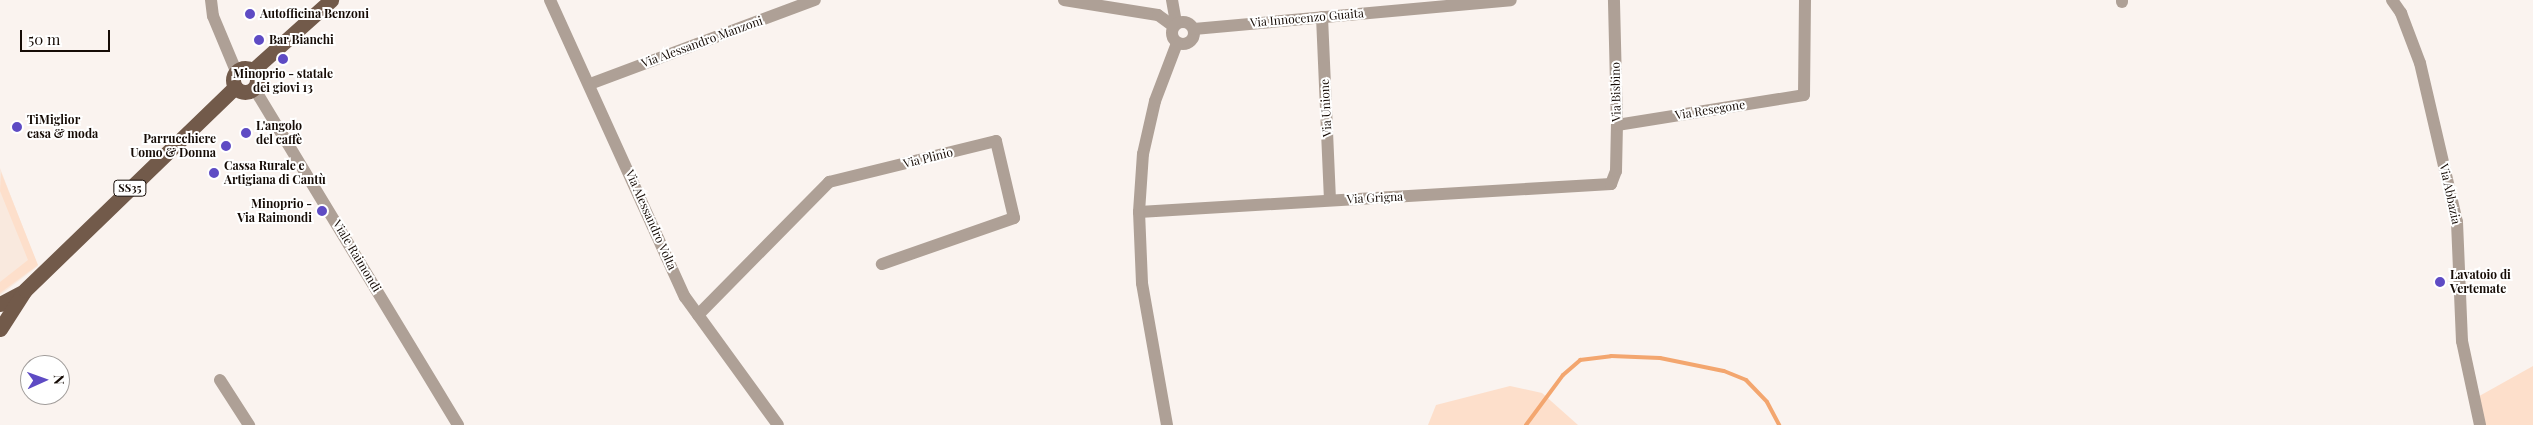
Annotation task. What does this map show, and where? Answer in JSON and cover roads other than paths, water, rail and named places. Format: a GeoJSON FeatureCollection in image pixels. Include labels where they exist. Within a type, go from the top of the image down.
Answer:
{"type":"FeatureCollection","features":[{"type":"Feature","properties":{"kind":"main road"},"geometry":{"type":"LineString","coordinates":[[253,70],[331,0]]}},
{"type":"Feature","properties":{"kind":"main road"},"geometry":{"type":"LineString","coordinates":[[246,67],[253,70],[258,81],[254,88],[247,92],[235,87],[233,79],[236,72],[246,67]]}},
{"type":"Feature","properties":{"kind":"main road","name":"SS35"},"geometry":{"type":"LineString","coordinates":[[0,329],[25,290],[235,87]]}},
{"type":"Feature","properties":{"kind":"main road","name":"SS35"},"geometry":{"type":"LineString","coordinates":[[0,304],[25,290]]}},
{"type":"Feature","properties":{"kind":"street"},"geometry":{"type":"LineString","coordinates":[[211,0],[213,16],[236,72]]}},
{"type":"Feature","properties":{"kind":"street","name":"Via Alessandro Volta"},"geometry":{"type":"LineString","coordinates":[[550,0],[590,84],[685,297],[778,425]]}},
{"type":"Feature","properties":{"kind":"street","name":"Via Alessandro Manzoni"},"geometry":{"type":"LineString","coordinates":[[590,84],[815,0]]}},
{"type":"Feature","properties":{"kind":"street"},"geometry":{"type":"LineString","coordinates":[[1064,0],[1158,15],[1175,25],[1187,22],[1194,29],[1190,42],[1177,43]]}},
{"type":"Feature","properties":{"kind":"street"},"geometry":{"type":"LineString","coordinates":[[1172,0],[1175,25],[1171,34],[1177,43]]}},
{"type":"Feature","properties":{"kind":"street","name":"Via Innocenzo Guaita"},"geometry":{"type":"LineString","coordinates":[[1194,29],[1472,2],[1511,0]]}},
{"type":"Feature","properties":{"kind":"street","name":"Via Bisbino"},"geometry":{"type":"LineString","coordinates":[[1611,184],[1616,171],[1617,125],[1614,0]]}},
{"type":"Feature","properties":{"kind":"street","name":"Via Resegone"},"geometry":{"type":"LineString","coordinates":[[1617,125],[1804,95],[1805,0]]}},
{"type":"Feature","properties":{"kind":"street","name":"Via Abbazia"},"geometry":{"type":"LineString","coordinates":[[2392,0],[2401,13],[2420,63],[2457,222],[2462,341],[2480,425]]}},
{"type":"Feature","properties":{"kind":"street","name":"Via Unione"},"geometry":{"type":"LineString","coordinates":[[1322,17],[1330,200]]}},
{"type":"Feature","properties":{"kind":"street"},"geometry":{"type":"LineString","coordinates":[[1167,425],[1142,283],[1139,212],[1143,154],[1155,101],[1177,43]]}},
{"type":"Feature","properties":{"kind":"street","name":"Viale Raimondi"},"geometry":{"type":"LineString","coordinates":[[254,88],[458,425]]}},
{"type":"Feature","properties":{"kind":"street","name":"Via Plinio"},"geometry":{"type":"LineString","coordinates":[[698,315],[829,182],[996,141],[1014,218],[882,264]]}},
{"type":"Feature","properties":{"kind":"street","name":"Via Grigna"},"geometry":{"type":"LineString","coordinates":[[1139,212],[1611,184]]}},
{"type":"Feature","properties":{"kind":"street"},"geometry":{"type":"LineString","coordinates":[[220,380],[249,425]]}},
{"type":"Feature","properties":{"kind":"waterway"},"geometry":{"type":"LineString","coordinates":[[1526,425],[1563,375],[1580,360],[1611,356],[1660,358],[1724,371],[1746,380],[1767,402],[1779,425]]}},
{"type":"Feature","properties":{"kind":"place","name":"Autofficina Benzoni"},"geometry":{"type":"Point","coordinates":[250,14]}},
{"type":"Feature","properties":{"kind":"place","name":"Bar Bianchi"},"geometry":{"type":"Point","coordinates":[259,40]}},
{"type":"Feature","properties":{"kind":"place","name":"Minoprio - statale dei giovi 13"},"geometry":{"type":"Point","coordinates":[283,59]}},
{"type":"Feature","properties":{"kind":"place","name":"TiMiglior casa & moda"},"geometry":{"type":"Point","coordinates":[17,127]}},
{"type":"Feature","properties":{"kind":"place","name":"L'angolo del caffè"},"geometry":{"type":"Point","coordinates":[246,133]}},
{"type":"Feature","properties":{"kind":"place","name":"Parrucchiere Uomo & Donna"},"geometry":{"type":"Point","coordinates":[226,146]}},
{"type":"Feature","properties":{"kind":"place","name":"Cassa Rurale e Artigiana di Cantù"},"geometry":{"type":"Point","coordinates":[214,173]}},
{"type":"Feature","properties":{"kind":"place","name":"Minoprio - Via Raimondi"},"geometry":{"type":"Point","coordinates":[322,211]}},
{"type":"Feature","properties":{"kind":"place","name":"Lavatoio di Vertemate"},"geometry":{"type":"Point","coordinates":[2440,282]}}]}
